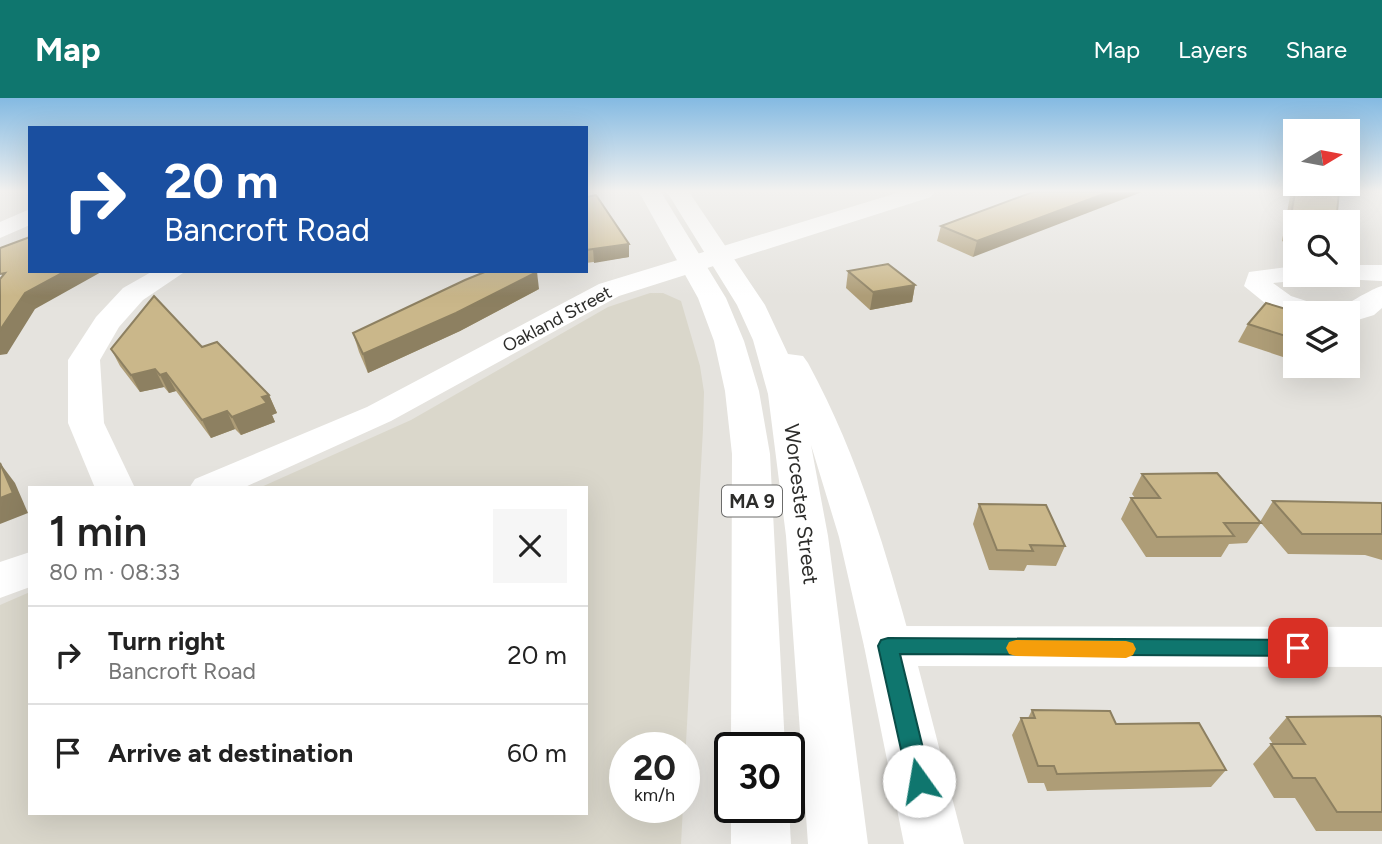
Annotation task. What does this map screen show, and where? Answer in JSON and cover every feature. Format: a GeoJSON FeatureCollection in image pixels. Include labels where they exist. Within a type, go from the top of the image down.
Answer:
{"type":"FeatureCollection","features":[{"type":"Feature","properties":{"kind":"main road","name":"Worcester Street"},"geometry":{"type":"LineString","coordinates":[[681,227],[720,270],[729,341],[747,421],[751,454],[758,732]]}},
{"type":"Feature","properties":{"kind":"main road","name":"Worcester Street"},"geometry":{"type":"LineString","coordinates":[[697,227],[720,270],[768,341],[791,423],[807,536],[838,844]]}},
{"type":"Feature","properties":{"kind":"main road","name":"Oakland Street"},"geometry":{"type":"LineString","coordinates":[[214,486],[379,414],[609,290],[720,270],[832,227]]}},
{"type":"Feature","properties":{"kind":"main road"},"geometry":{"type":"LineString","coordinates":[[720,270],[786,353],[822,426],[862,543],[934,844]]}},
{"type":"Feature","properties":{"kind":"main road"},"geometry":{"type":"LineString","coordinates":[[1360,273],[1382,272]]}},
{"type":"Feature","properties":{"kind":"main road"},"geometry":{"type":"LineString","coordinates":[[114,486],[86,424],[84,360],[106,323],[133,294],[170,273]]}},
{"type":"Feature","properties":{"kind":"main road"},"geometry":{"type":"LineString","coordinates":[[1283,275],[1259,278],[1258,286],[1283,303]]}},
{"type":"Feature","properties":{"kind":"main road"},"geometry":{"type":"LineString","coordinates":[[1360,310],[1382,293]]}},
{"type":"Feature","properties":{"kind":"main road"},"geometry":{"type":"LineString","coordinates":[[0,581],[28,569]]}},
{"type":"Feature","properties":{"kind":"main road"},"geometry":{"type":"LineString","coordinates":[[888,646],[1139,649],[1382,647]]}},
{"type":"Feature","properties":{"kind":"main road"},"geometry":{"type":"LineString","coordinates":[[760,823],[761,844]]}},
{"type":"Feature","properties":{"kind":"shaded area"},"geometry":{"type":"Polygon","coordinates":[[[650,293],[663,293],[681,301],[700,366],[704,392],[687,732],[609,732],[609,823],[682,823],[681,844],[0,844],[0,605],[28,593],[28,815],[588,815],[588,486],[263,486],[411,420],[608,307],[650,293]]]}},
{"type":"Feature","properties":{"kind":"building"},"geometry":{"type":"Polygon","coordinates":[[[588,227],[617,227],[629,244],[588,250],[588,227]]]}},
{"type":"Feature","properties":{"kind":"building"},"geometry":{"type":"Polygon","coordinates":[[[943,227],[1015,227],[977,241],[943,227]]]}},
{"type":"Feature","properties":{"kind":"building"},"geometry":{"type":"Polygon","coordinates":[[[28,238],[28,273],[62,273],[25,293],[0,330],[0,279],[5,273],[0,274],[0,248],[28,238]]]}},
{"type":"Feature","properties":{"kind":"building"},"geometry":{"type":"Polygon","coordinates":[[[888,264],[915,285],[873,292],[848,271],[888,264]]]}},
{"type":"Feature","properties":{"kind":"building"},"geometry":{"type":"Polygon","coordinates":[[[482,273],[535,273],[456,313],[363,354],[353,333],[482,273]]]}},
{"type":"Feature","properties":{"kind":"building"},"geometry":{"type":"Polygon","coordinates":[[[154,296],[202,347],[217,342],[269,395],[262,397],[267,403],[232,417],[227,411],[202,420],[166,373],[160,375],[155,369],[131,375],[111,349],[154,296]]]}},
{"type":"Feature","properties":{"kind":"building"},"geometry":{"type":"Polygon","coordinates":[[[1266,303],[1283,308],[1283,335],[1248,324],[1266,303]]]}},
{"type":"Feature","properties":{"kind":"building"},"geometry":{"type":"Polygon","coordinates":[[[0,463],[13,493],[0,498],[0,463]]]}},
{"type":"Feature","properties":{"kind":"building"},"geometry":{"type":"Polygon","coordinates":[[[1217,473],[1261,523],[1224,523],[1234,536],[1157,537],[1131,498],[1160,498],[1142,474],[1217,473]]]}},
{"type":"Feature","properties":{"kind":"building"},"geometry":{"type":"Polygon","coordinates":[[[1273,501],[1381,503],[1382,534],[1302,534],[1273,501]]]}},
{"type":"Feature","properties":{"kind":"building"},"geometry":{"type":"Polygon","coordinates":[[[979,504],[1046,505],[1065,546],[1030,545],[1033,551],[997,550],[979,504]]]}},
{"type":"Feature","properties":{"kind":"building"},"geometry":{"type":"Polygon","coordinates":[[[1032,710],[1110,711],[1116,724],[1199,723],[1226,770],[1057,774],[1054,766],[1038,766],[1021,718],[1035,718],[1032,710]]]}},
{"type":"Feature","properties":{"kind":"building"},"geometry":{"type":"Polygon","coordinates":[[[1380,716],[1382,812],[1337,812],[1315,778],[1293,778],[1271,744],[1305,744],[1287,717],[1380,716]]]}},
{"type":"Feature","properties":{"kind":"slow traffic"},"geometry":{"type":"LineString","coordinates":[[1016,648],[1126,649]]}},
{"type":"Feature","properties":{"kind":"route"},"geometry":{"type":"LineString","coordinates":[[919,781],[888,646],[1298,648]]}}]}
